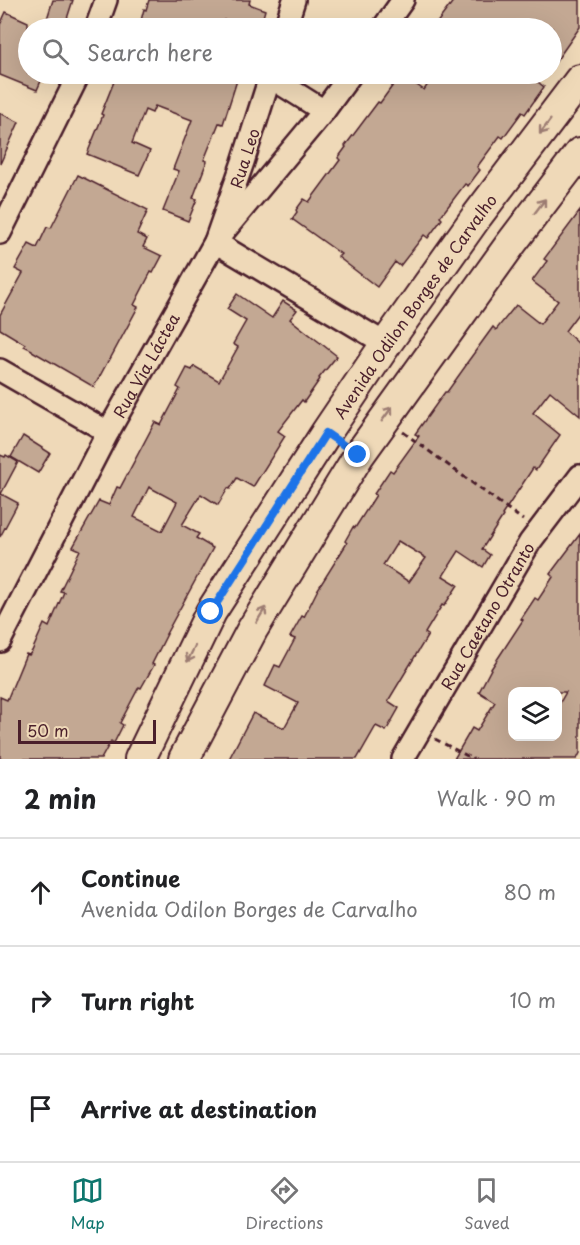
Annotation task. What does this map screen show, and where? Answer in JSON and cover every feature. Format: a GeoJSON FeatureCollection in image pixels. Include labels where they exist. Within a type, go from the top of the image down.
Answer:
{"type":"FeatureCollection","features":[{"type":"Feature","properties":{"kind":"street"},"geometry":{"type":"LineString","coordinates":[[100,18],[106,0]]}},
{"type":"Feature","properties":{"kind":"street"},"geometry":{"type":"LineString","coordinates":[[288,18],[294,0]]}},
{"type":"Feature","properties":{"kind":"street"},"geometry":{"type":"LineString","coordinates":[[390,18],[403,0]]}},
{"type":"Feature","properties":{"kind":"street","name":"Avenida Odilon Borges de Carvalho"},"geometry":{"type":"LineString","coordinates":[[140,759],[211,612],[326,433],[477,216],[580,80]]}},
{"type":"Feature","properties":{"kind":"street"},"geometry":{"type":"LineString","coordinates":[[0,233],[74,84]]}},
{"type":"Feature","properties":{"kind":"street","name":"Rua Leo"},"geometry":{"type":"LineString","coordinates":[[215,242],[268,84]]}},
{"type":"Feature","properties":{"kind":"street"},"geometry":{"type":"LineString","coordinates":[[283,84],[324,111]]}},
{"type":"Feature","properties":{"kind":"street","name":"Rua Via Láctea"},"geometry":{"type":"LineString","coordinates":[[0,641],[108,432],[215,242],[344,84]]}},
{"type":"Feature","properties":{"kind":"street"},"geometry":{"type":"LineString","coordinates":[[184,759],[252,630],[358,455],[510,245],[580,153]]}},
{"type":"Feature","properties":{"kind":"street"},"geometry":{"type":"LineString","coordinates":[[477,216],[510,245]]}},
{"type":"Feature","properties":{"kind":"street"},"geometry":{"type":"LineString","coordinates":[[215,242],[386,344]]}},
{"type":"Feature","properties":{"kind":"street"},"geometry":{"type":"LineString","coordinates":[[0,370],[108,432]]}},
{"type":"Feature","properties":{"kind":"street"},"geometry":{"type":"LineString","coordinates":[[326,433],[358,455]]}},
{"type":"Feature","properties":{"kind":"street","name":"Rua Caetano Otranto"},"geometry":{"type":"LineString","coordinates":[[403,759],[530,542],[580,476]]}},
{"type":"Feature","properties":{"kind":"path"},"geometry":{"type":"LineString","coordinates":[[384,418],[539,531]]}},
{"type":"Feature","properties":{"kind":"path"},"geometry":{"type":"LineString","coordinates":[[420,730],[473,759]]}},
{"type":"Feature","properties":{"kind":"building"},"geometry":{"type":"Polygon","coordinates":[[[53,0],[73,0],[67,18],[47,18],[53,0]]]}},
{"type":"Feature","properties":{"kind":"building"},"geometry":{"type":"Polygon","coordinates":[[[149,0],[250,0],[249,4],[265,10],[263,18],[142,18],[144,9],[146,10],[149,0]]]}},
{"type":"Feature","properties":{"kind":"building"},"geometry":{"type":"Polygon","coordinates":[[[454,0],[580,0],[580,27],[562,53],[562,18],[440,18],[454,0]]]}},
{"type":"Feature","properties":{"kind":"building"},"geometry":{"type":"Polygon","coordinates":[[[6,12],[19,18],[18,82],[0,75],[0,25],[6,12]]]}},
{"type":"Feature","properties":{"kind":"building"},"geometry":{"type":"Polygon","coordinates":[[[22,84],[40,84],[37,90],[22,84]]]}},
{"type":"Feature","properties":{"kind":"building"},"geometry":{"type":"Polygon","coordinates":[[[113,84],[236,84],[223,124],[219,123],[204,160],[207,161],[193,198],[197,199],[188,221],[163,211],[179,171],[173,169],[192,120],[155,106],[152,113],[145,110],[132,143],[150,151],[139,175],[87,154],[103,115],[101,114],[113,84]]]}},
{"type":"Feature","properties":{"kind":"building"},"geometry":{"type":"Polygon","coordinates":[[[394,84],[415,84],[424,90],[428,84],[540,84],[544,87],[525,114],[522,112],[503,138],[500,136],[477,167],[480,170],[468,186],[465,184],[440,217],[442,219],[428,238],[424,235],[400,266],[395,262],[377,287],[338,257],[341,254],[292,219],[304,199],[309,202],[340,160],[338,158],[345,146],[378,102],[380,103],[394,84]]]}},
{"type":"Feature","properties":{"kind":"building"},"geometry":{"type":"Polygon","coordinates":[[[0,113],[19,122],[0,164],[0,113]]]}},
{"type":"Feature","properties":{"kind":"building"},"geometry":{"type":"Polygon","coordinates":[[[78,175],[148,210],[137,234],[147,239],[143,247],[162,256],[153,273],[151,272],[134,305],[138,307],[94,387],[32,351],[24,346],[25,344],[0,329],[0,315],[23,273],[15,269],[29,244],[37,248],[47,227],[51,228],[78,175]]]}},
{"type":"Feature","properties":{"kind":"building"},"geometry":{"type":"Polygon","coordinates":[[[580,211],[580,311],[565,331],[580,345],[580,416],[550,391],[533,413],[560,435],[536,470],[533,468],[482,549],[490,555],[483,567],[459,551],[443,576],[458,585],[444,606],[442,605],[425,633],[428,635],[388,701],[399,708],[386,731],[376,726],[357,759],[229,759],[253,713],[284,728],[298,703],[265,686],[275,665],[280,667],[295,639],[290,637],[347,543],[345,541],[353,527],[355,528],[390,470],[393,472],[419,436],[415,434],[445,392],[493,327],[496,330],[516,305],[540,324],[558,301],[532,281],[547,261],[544,259],[580,211]],[[398,541],[383,565],[409,582],[426,558],[398,541]]]}},
{"type":"Feature","properties":{"kind":"building"},"geometry":{"type":"Polygon","coordinates":[[[237,294],[272,318],[283,301],[297,310],[290,319],[337,356],[319,378],[304,402],[302,400],[278,431],[285,436],[253,487],[237,478],[218,505],[201,494],[182,525],[199,534],[196,538],[213,548],[166,634],[152,664],[154,665],[141,688],[139,687],[120,723],[123,725],[114,743],[111,741],[101,759],[0,759],[0,697],[7,700],[26,654],[29,655],[32,651],[44,624],[49,627],[64,592],[60,591],[80,550],[73,547],[99,501],[109,505],[155,422],[161,425],[180,389],[177,387],[187,368],[192,370],[194,366],[219,381],[238,347],[233,344],[246,321],[227,309],[237,294]],[[149,487],[134,517],[162,531],[177,502],[149,487]]]}},
{"type":"Feature","properties":{"kind":"building"},"geometry":{"type":"Polygon","coordinates":[[[23,436],[50,453],[38,473],[11,457],[23,436]]]}},
{"type":"Feature","properties":{"kind":"building"},"geometry":{"type":"Polygon","coordinates":[[[0,455],[5,457],[6,455],[18,462],[1,494],[18,503],[0,537],[0,455]]]}},
{"type":"Feature","properties":{"kind":"building"},"geometry":{"type":"Polygon","coordinates":[[[580,534],[580,753],[577,759],[454,759],[472,728],[477,731],[495,702],[479,692],[491,669],[535,598],[538,600],[553,577],[550,574],[580,534]]]}},
{"type":"Feature","properties":{"kind":"route"},"geometry":{"type":"LineString","coordinates":[[211,612],[326,433],[358,455]]}}]}
